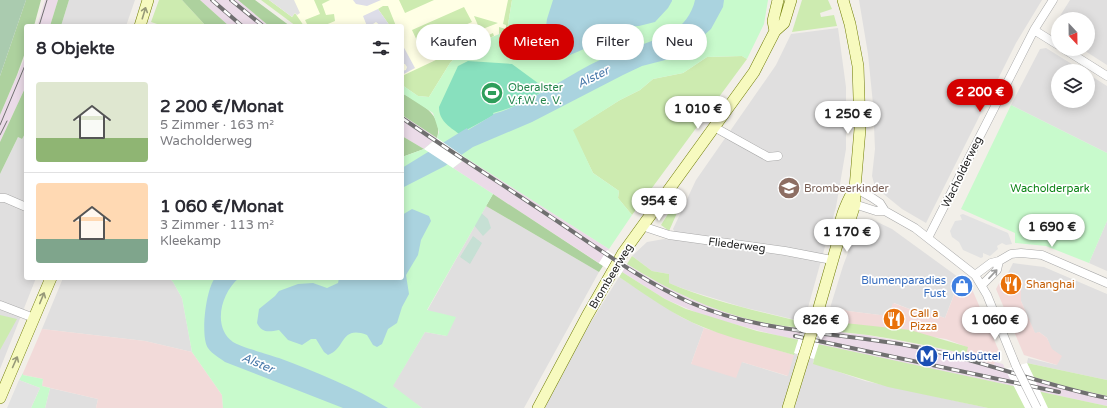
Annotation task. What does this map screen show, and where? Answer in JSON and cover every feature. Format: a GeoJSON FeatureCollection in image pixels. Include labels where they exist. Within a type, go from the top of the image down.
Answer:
{"type":"FeatureCollection","features":[{"type":"Feature","properties":{"kind":"main road"},"geometry":{"type":"LineString","coordinates":[[141,24],[148,0]]}},
{"type":"Feature","properties":{"kind":"main road","name":"Brombeerweg"},"geometry":{"type":"LineString","coordinates":[[775,32],[773,21],[778,0]]}},
{"type":"Feature","properties":{"kind":"main road","name":"Brombeerweg"},"geometry":{"type":"LineString","coordinates":[[538,408],[587,316],[623,253],[754,72],[775,32],[784,23],[791,0]]}},
{"type":"Feature","properties":{"kind":"main road"},"geometry":{"type":"LineString","coordinates":[[788,408],[839,238],[846,232],[855,188],[860,129],[859,82],[852,31],[843,0]]}},
{"type":"Feature","properties":{"kind":"main road"},"geometry":{"type":"LineString","coordinates":[[0,398],[49,280]]}},
{"type":"Feature","properties":{"kind":"street","name":"Wacholderweg"},"geometry":{"type":"LineString","coordinates":[[928,238],[1034,30],[1054,0]]}},
{"type":"Feature","properties":{"kind":"street"},"geometry":{"type":"LineString","coordinates":[[1034,30],[1051,41]]}},
{"type":"Feature","properties":{"kind":"street"},"geometry":{"type":"LineString","coordinates":[[1075,56],[1107,76]]}},
{"type":"Feature","properties":{"kind":"street"},"geometry":{"type":"LineString","coordinates":[[714,128],[768,157],[778,156]]}},
{"type":"Feature","properties":{"kind":"street"},"geometry":{"type":"LineString","coordinates":[[855,188],[880,203],[885,211],[908,224],[928,238],[975,275],[982,285],[1016,366],[1037,408]]}},
{"type":"Feature","properties":{"kind":"street"},"geometry":{"type":"LineString","coordinates":[[0,198],[5,198],[24,206]]}},
{"type":"Feature","properties":{"kind":"street"},"geometry":{"type":"LineString","coordinates":[[851,203],[876,211],[885,211]]}},
{"type":"Feature","properties":{"kind":"street","name":"Fliederweg"},"geometry":{"type":"LineString","coordinates":[[642,226],[669,236],[785,251],[832,260]]}},
{"type":"Feature","properties":{"kind":"street"},"geometry":{"type":"LineString","coordinates":[[975,275],[991,263],[999,261],[1011,254],[1021,253],[1042,255],[1107,283]]}},
{"type":"Feature","properties":{"kind":"street"},"geometry":{"type":"LineString","coordinates":[[982,285],[997,270],[999,261]]}},
{"type":"Feature","properties":{"kind":"street"},"geometry":{"type":"LineString","coordinates":[[0,305],[34,318]]}},
{"type":"Feature","properties":{"kind":"shaded area"},"geometry":{"type":"Polygon","coordinates":[[[0,0],[26,0],[0,76],[0,0]]]}},
{"type":"Feature","properties":{"kind":"shaded area"},"geometry":{"type":"Polygon","coordinates":[[[45,0],[58,0],[51,24],[38,24],[45,0]]]}},
{"type":"Feature","properties":{"kind":"shaded area"},"geometry":{"type":"Polygon","coordinates":[[[69,0],[135,0],[127,24],[62,24],[69,0]]]}},
{"type":"Feature","properties":{"kind":"shaded area"},"geometry":{"type":"Polygon","coordinates":[[[200,0],[238,0],[267,24],[227,24],[200,0]]]}},
{"type":"Feature","properties":{"kind":"shaded area"},"geometry":{"type":"Polygon","coordinates":[[[267,0],[512,0],[508,24],[499,24],[499,34],[491,37],[491,24],[416,24],[416,60],[453,60],[429,97],[404,86],[404,24],[300,24],[267,0]]]}},
{"type":"Feature","properties":{"kind":"shaded area"},"geometry":{"type":"Polygon","coordinates":[[[269,0],[294,0],[300,13],[297,15],[295,13],[292,17],[269,0]]]}},
{"type":"Feature","properties":{"kind":"shaded area"},"geometry":{"type":"Polygon","coordinates":[[[353,0],[381,0],[367,6],[356,4],[353,0]]]}},
{"type":"Feature","properties":{"kind":"shaded area"},"geometry":{"type":"Polygon","coordinates":[[[859,0],[1042,0],[1016,43],[926,223],[902,209],[875,187],[872,176],[875,149],[873,104],[868,54],[859,0]]]}},
{"type":"Feature","properties":{"kind":"shaded area"},"geometry":{"type":"Polygon","coordinates":[[[1070,0],[1107,0],[1107,65],[1093,56],[1095,56],[1095,12],[1062,12],[1070,0]]]}},
{"type":"Feature","properties":{"kind":"shaded area"},"geometry":{"type":"Polygon","coordinates":[[[378,9],[389,24],[378,24],[376,22],[373,24],[366,24],[363,16],[378,9]]]}},
{"type":"Feature","properties":{"kind":"shaded area"},"geometry":{"type":"Polygon","coordinates":[[[838,28],[846,87],[846,149],[836,207],[804,322],[742,307],[668,283],[669,274],[652,271],[632,256],[647,242],[664,239],[674,240],[675,233],[673,229],[696,180],[776,65],[791,34],[838,28]]]}},
{"type":"Feature","properties":{"kind":"shaded area"},"geometry":{"type":"Polygon","coordinates":[[[404,48],[415,68],[404,74],[404,70],[407,67],[405,64],[404,48]]]}},
{"type":"Feature","properties":{"kind":"shaded area"},"geometry":{"type":"Polygon","coordinates":[[[1046,48],[1051,51],[1051,56],[1059,56],[1072,64],[1051,64],[1051,108],[1095,108],[1095,78],[1107,86],[1107,153],[1011,105],[1040,49],[1046,48]]]}},
{"type":"Feature","properties":{"kind":"shaded area"},"geometry":{"type":"Polygon","coordinates":[[[24,60],[24,90],[0,142],[0,115],[24,60]]]}},
{"type":"Feature","properties":{"kind":"shaded area"},"geometry":{"type":"Polygon","coordinates":[[[404,116],[437,138],[424,149],[404,137],[404,116]]]}},
{"type":"Feature","properties":{"kind":"shaded area"},"geometry":{"type":"Polygon","coordinates":[[[24,136],[24,280],[35,280],[0,369],[0,174],[18,137],[22,139],[24,136]]]}},
{"type":"Feature","properties":{"kind":"shaded area"},"geometry":{"type":"Polygon","coordinates":[[[466,158],[609,249],[599,263],[453,168],[466,158]]]}},
{"type":"Feature","properties":{"kind":"shaded area"},"geometry":{"type":"Polygon","coordinates":[[[486,206],[599,272],[524,408],[422,408],[392,387],[425,332],[447,336],[427,311],[486,206]]]}},
{"type":"Feature","properties":{"kind":"shaded area"},"geometry":{"type":"Polygon","coordinates":[[[480,212],[488,219],[491,228],[483,236],[473,224],[480,212]]]}},
{"type":"Feature","properties":{"kind":"shaded area"},"geometry":{"type":"Polygon","coordinates":[[[963,214],[1008,233],[1012,244],[1006,245],[1002,243],[997,246],[998,249],[990,256],[983,253],[983,257],[981,258],[963,250],[959,242],[952,237],[950,231],[955,221],[962,220],[960,215],[963,214]]]}},
{"type":"Feature","properties":{"kind":"shaded area"},"geometry":{"type":"Polygon","coordinates":[[[866,219],[871,219],[892,229],[958,277],[955,282],[958,284],[945,318],[917,308],[915,311],[894,303],[888,316],[848,311],[837,307],[830,308],[843,266],[859,223],[866,219]]]}},
{"type":"Feature","properties":{"kind":"shaded area"},"geometry":{"type":"Polygon","coordinates":[[[1107,221],[1107,271],[1089,263],[1107,221]]]}},
{"type":"Feature","properties":{"kind":"shaded area"},"geometry":{"type":"Polygon","coordinates":[[[473,236],[482,243],[470,264],[460,257],[473,236]]]}},
{"type":"Feature","properties":{"kind":"shaded area"},"geometry":{"type":"Polygon","coordinates":[[[1013,263],[1044,267],[1107,294],[1107,380],[1027,363],[1028,358],[1057,365],[1047,338],[1039,332],[1035,334],[1021,301],[1021,289],[1023,282],[1007,275],[1013,263]]]}},
{"type":"Feature","properties":{"kind":"shaded area"},"geometry":{"type":"Polygon","coordinates":[[[627,264],[648,277],[691,299],[758,321],[793,328],[867,335],[966,354],[966,356],[994,365],[995,362],[1003,364],[1005,369],[1068,387],[1107,396],[1107,406],[791,339],[707,317],[665,299],[622,272],[627,264]]]}},
{"type":"Feature","properties":{"kind":"shaded area"},"geometry":{"type":"Polygon","coordinates":[[[1004,274],[1023,282],[1021,289],[1021,301],[1035,333],[1039,332],[1047,338],[1052,349],[1062,356],[1057,365],[1024,355],[996,289],[1004,274]]]}},
{"type":"Feature","properties":{"kind":"shaded area"},"geometry":{"type":"Polygon","coordinates":[[[619,277],[681,317],[704,328],[691,364],[742,362],[787,376],[794,353],[814,359],[813,363],[865,381],[988,408],[545,408],[555,380],[619,277]]]}},
{"type":"Feature","properties":{"kind":"shaded area"},"geometry":{"type":"Polygon","coordinates":[[[958,277],[971,287],[999,351],[994,365],[966,356],[967,347],[946,339],[826,321],[830,308],[837,307],[848,311],[888,316],[893,303],[915,311],[916,308],[945,318],[958,285],[955,282],[958,277]]]}},
{"type":"Feature","properties":{"kind":"shaded area"},"geometry":{"type":"Polygon","coordinates":[[[62,280],[171,280],[182,298],[192,352],[145,341],[42,329],[62,280]]]}},
{"type":"Feature","properties":{"kind":"shaded area"},"geometry":{"type":"Polygon","coordinates":[[[704,328],[794,355],[788,376],[742,362],[736,378],[691,364],[704,328]]]}},
{"type":"Feature","properties":{"kind":"shaded area"},"geometry":{"type":"Polygon","coordinates":[[[42,329],[145,341],[192,352],[222,395],[223,408],[96,408],[98,399],[42,386],[43,379],[23,375],[23,373],[42,329]]]}},
{"type":"Feature","properties":{"kind":"shaded area"},"geometry":{"type":"Polygon","coordinates":[[[19,380],[40,388],[31,408],[7,408],[19,380]]]}},
{"type":"Feature","properties":{"kind":"shaded area"},"geometry":{"type":"Polygon","coordinates":[[[50,388],[98,399],[96,408],[45,408],[50,388]]]}},
{"type":"Feature","properties":{"kind":"green space"},"geometry":{"type":"Polygon","coordinates":[[[26,0],[41,0],[35,24],[24,24],[24,56],[0,115],[0,76],[26,0]]]}},
{"type":"Feature","properties":{"kind":"green space"},"geometry":{"type":"Polygon","coordinates":[[[58,0],[69,0],[62,24],[51,24],[58,0]]]}},
{"type":"Feature","properties":{"kind":"green space"},"geometry":{"type":"Polygon","coordinates":[[[159,0],[182,0],[204,24],[157,24],[151,22],[159,0]]]}},
{"type":"Feature","properties":{"kind":"green space"},"geometry":{"type":"Polygon","coordinates":[[[182,0],[200,0],[227,24],[204,24],[182,0]]]}},
{"type":"Feature","properties":{"kind":"green space"},"geometry":{"type":"Polygon","coordinates":[[[238,0],[255,0],[287,24],[267,24],[238,0]]]}},
{"type":"Feature","properties":{"kind":"green space"},"geometry":{"type":"Polygon","coordinates":[[[261,0],[269,0],[292,17],[295,13],[303,24],[293,24],[261,0]]]}},
{"type":"Feature","properties":{"kind":"green space"},"geometry":{"type":"Polygon","coordinates":[[[314,0],[330,0],[322,4],[326,15],[334,14],[335,21],[328,24],[307,24],[305,20],[320,14],[314,0]]]}},
{"type":"Feature","properties":{"kind":"green space"},"geometry":{"type":"Polygon","coordinates":[[[399,0],[434,0],[405,13],[399,0]]]}},
{"type":"Feature","properties":{"kind":"green space"},"geometry":{"type":"Polygon","coordinates":[[[508,0],[512,0],[508,24],[503,24],[508,0]]]}},
{"type":"Feature","properties":{"kind":"green space"},"geometry":{"type":"Polygon","coordinates":[[[512,0],[768,0],[764,24],[747,59],[742,56],[707,57],[707,24],[652,24],[652,60],[702,60],[683,73],[653,79],[640,90],[620,100],[573,130],[593,173],[619,191],[618,198],[632,215],[609,249],[466,158],[453,168],[493,194],[427,310],[456,317],[447,336],[425,332],[393,386],[422,408],[223,408],[222,395],[192,352],[182,298],[171,280],[404,280],[404,156],[424,149],[437,138],[439,132],[433,113],[404,94],[404,86],[418,96],[429,97],[453,60],[491,60],[491,37],[499,34],[499,60],[574,60],[574,24],[508,24],[512,0]]]}},
{"type":"Feature","properties":{"kind":"green space"},"geometry":{"type":"Polygon","coordinates":[[[802,0],[828,0],[832,9],[820,13],[821,17],[834,15],[837,26],[792,32],[802,0]]]}},
{"type":"Feature","properties":{"kind":"green space"},"geometry":{"type":"Polygon","coordinates":[[[383,6],[388,6],[395,24],[389,24],[378,9],[383,6]]]}},
{"type":"Feature","properties":{"kind":"green space"},"geometry":{"type":"Polygon","coordinates":[[[464,7],[472,22],[467,24],[426,24],[464,7]]]}},
{"type":"Feature","properties":{"kind":"green space"},"geometry":{"type":"Polygon","coordinates":[[[474,16],[498,23],[491,26],[491,24],[477,24],[474,16]]]}},
{"type":"Feature","properties":{"kind":"green space"},"geometry":{"type":"Polygon","coordinates":[[[416,28],[416,39],[412,30],[416,28]]]}},
{"type":"Feature","properties":{"kind":"green space"},"geometry":{"type":"Polygon","coordinates":[[[742,56],[747,59],[632,215],[618,198],[619,191],[593,173],[572,130],[620,100],[640,90],[653,79],[683,73],[702,60],[707,60],[707,57],[742,56]]]}},
{"type":"Feature","properties":{"kind":"green space"},"geometry":{"type":"Polygon","coordinates":[[[436,60],[453,60],[429,97],[418,96],[404,86],[404,75],[436,60]]]}},
{"type":"Feature","properties":{"kind":"green space","name":"Oberalster V.f.W. e. V."},"geometry":{"type":"Polygon","coordinates":[[[468,61],[512,64],[546,89],[521,103],[493,113],[494,115],[459,134],[448,126],[443,120],[439,112],[439,107],[458,66],[468,61]]]}},
{"type":"Feature","properties":{"kind":"green space"},"geometry":{"type":"Polygon","coordinates":[[[24,90],[24,136],[22,139],[18,137],[0,174],[0,142],[24,90]]]}},
{"type":"Feature","properties":{"kind":"green space"},"geometry":{"type":"Polygon","coordinates":[[[404,94],[422,105],[433,116],[437,122],[437,138],[404,116],[404,94]]]}},
{"type":"Feature","properties":{"kind":"green space","name":"Wacholderpark"},"geometry":{"type":"Polygon","coordinates":[[[1011,105],[1107,153],[1107,221],[1089,263],[1046,246],[1015,243],[1015,233],[961,209],[1011,105]]]}},
{"type":"Feature","properties":{"kind":"green space"},"geometry":{"type":"Polygon","coordinates":[[[404,137],[424,149],[404,156],[404,137]]]}},
{"type":"Feature","properties":{"kind":"green space"},"geometry":{"type":"Polygon","coordinates":[[[493,194],[603,266],[599,272],[486,206],[493,194]]]}},
{"type":"Feature","properties":{"kind":"green space"},"geometry":{"type":"Polygon","coordinates":[[[680,195],[684,197],[669,231],[661,225],[680,195]]]}},
{"type":"Feature","properties":{"kind":"green space"},"geometry":{"type":"Polygon","coordinates":[[[632,256],[652,271],[669,274],[669,283],[726,303],[824,327],[826,321],[910,330],[968,347],[966,354],[880,337],[760,322],[708,306],[674,291],[627,264],[632,256]]]}},
{"type":"Feature","properties":{"kind":"green space"},"geometry":{"type":"Polygon","coordinates":[[[622,272],[665,299],[686,309],[757,331],[1107,406],[1107,408],[988,408],[888,387],[813,364],[814,359],[748,342],[703,327],[670,311],[619,277],[622,272]]]}},
{"type":"Feature","properties":{"kind":"green space"},"geometry":{"type":"Polygon","coordinates":[[[0,315],[17,319],[0,350],[0,315]]]}},
{"type":"Feature","properties":{"kind":"green space"},"geometry":{"type":"Polygon","coordinates":[[[1027,363],[1107,380],[1107,396],[1034,377],[1027,363]]]}},
{"type":"Feature","properties":{"kind":"green space"},"geometry":{"type":"Polygon","coordinates":[[[23,373],[23,375],[43,379],[42,386],[50,388],[45,408],[31,408],[40,388],[19,380],[23,373]]]}},
{"type":"Feature","properties":{"kind":"water"},"geometry":{"type":"Polygon","coordinates":[[[553,0],[672,0],[668,8],[655,22],[644,25],[582,24],[582,50],[574,53],[574,24],[546,24],[553,0]]]}},
{"type":"Feature","properties":{"kind":"water"},"geometry":{"type":"Polygon","coordinates":[[[695,0],[724,0],[723,7],[711,29],[707,32],[707,24],[682,24],[692,10],[695,0]]]}},
{"type":"Feature","properties":{"kind":"water","name":"Alster"},"geometry":{"type":"Polygon","coordinates":[[[652,41],[652,60],[665,60],[642,66],[532,122],[473,147],[445,166],[404,187],[404,167],[467,128],[468,130],[493,114],[535,96],[600,60],[644,60],[644,43],[652,41]]]}},
{"type":"Feature","properties":{"kind":"water"},"geometry":{"type":"Polygon","coordinates":[[[412,209],[429,216],[431,221],[421,240],[418,255],[406,275],[409,294],[402,307],[397,323],[388,329],[382,344],[377,347],[373,345],[367,335],[352,333],[344,339],[334,352],[328,355],[324,352],[316,339],[311,339],[302,345],[288,340],[279,330],[266,331],[261,329],[257,323],[259,309],[279,291],[298,284],[313,283],[327,288],[338,283],[339,280],[404,280],[404,214],[412,209]]]}},
{"type":"Feature","properties":{"kind":"water","name":"Alster"},"geometry":{"type":"Polygon","coordinates":[[[214,280],[237,280],[228,292],[221,310],[221,319],[226,336],[233,342],[321,374],[362,393],[388,408],[343,408],[225,362],[216,356],[208,348],[204,334],[205,313],[214,280]]]}},
{"type":"Feature","properties":{"kind":"pier"},"geometry":{"type":"Polygon","coordinates":[[[437,138],[466,158],[453,168],[424,149],[437,138]]]}},
{"type":"Feature","properties":{"kind":"pier"},"geometry":{"type":"Polygon","coordinates":[[[607,250],[627,264],[619,277],[599,263],[607,250]]]}},
{"type":"Feature","properties":{"kind":"pier"},"geometry":{"type":"Polygon","coordinates":[[[806,315],[826,321],[814,359],[794,353],[806,315]]]}},
{"type":"Feature","properties":{"kind":"pier"},"geometry":{"type":"Polygon","coordinates":[[[1027,363],[1048,408],[1025,408],[1005,369],[1027,363]]]}},
{"type":"Feature","properties":{"kind":"tram line"},"geometry":{"type":"LineString","coordinates":[[40,24],[47,0]]}},
{"type":"Feature","properties":{"kind":"tram line"},"geometry":{"type":"LineString","coordinates":[[0,125],[24,68]]}},
{"type":"Feature","properties":{"kind":"tram line"},"geometry":{"type":"LineString","coordinates":[[0,135],[7,121]]}},
{"type":"Feature","properties":{"kind":"railway"},"geometry":{"type":"LineString","coordinates":[[212,0],[240,24]]}},
{"type":"Feature","properties":{"kind":"railway"},"geometry":{"type":"LineString","coordinates":[[231,0],[261,24]]}},
{"type":"Feature","properties":{"kind":"railway"},"geometry":{"type":"LineString","coordinates":[[404,119],[655,285],[689,302],[716,313],[772,326],[887,342],[940,352],[1083,393],[1107,398]]}},
{"type":"Feature","properties":{"kind":"railway"},"geometry":{"type":"LineString","coordinates":[[795,336],[1059,392]]}},
{"type":"Feature","properties":{"kind":"place","name":"Oberalster V.f.W. e. V."},"geometry":{"type":"Point","coordinates":[492,93]}},
{"type":"Feature","properties":{"kind":"place","name":"Brombeerkinder"},"geometry":{"type":"Point","coordinates":[789,188]}},
{"type":"Feature","properties":{"kind":"place","name":"Shanghai"},"geometry":{"type":"Point","coordinates":[1011,284]}},
{"type":"Feature","properties":{"kind":"place","name":"Blumenparadies Fust"},"geometry":{"type":"Point","coordinates":[962,286]}},
{"type":"Feature","properties":{"kind":"place","name":"Call a Pizza"},"geometry":{"type":"Point","coordinates":[894,319]}},
{"type":"Feature","properties":{"kind":"place","name":"Fuhlsbüttel"},"geometry":{"type":"Point","coordinates":[927,356]}}]}
